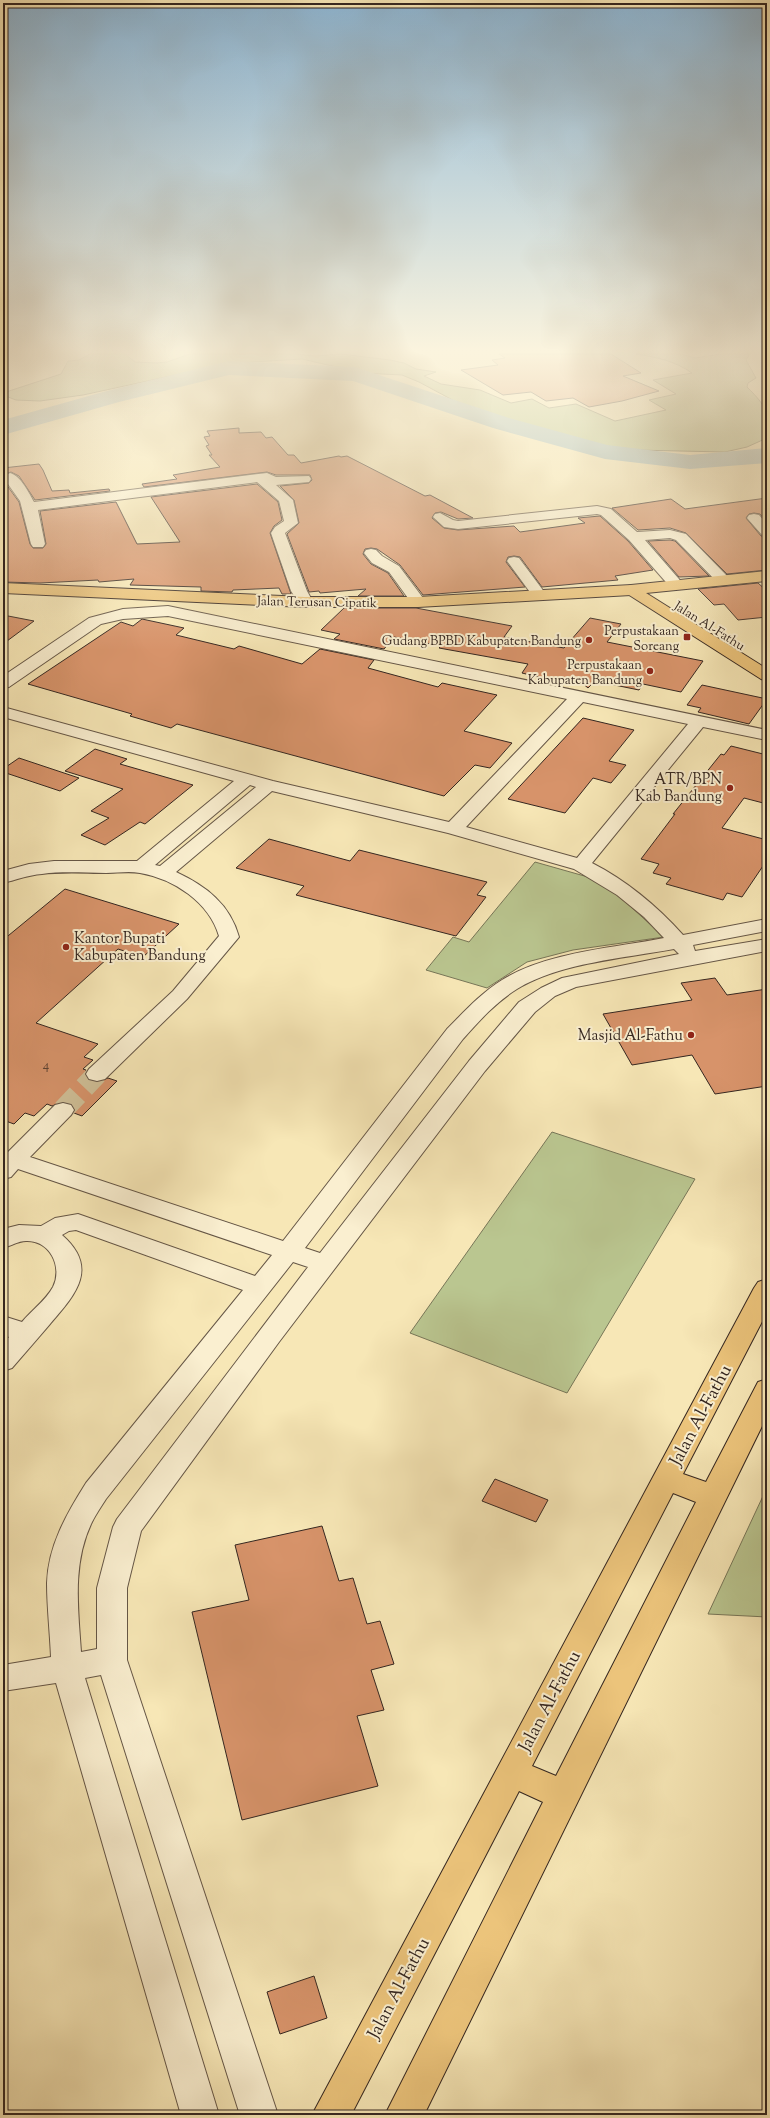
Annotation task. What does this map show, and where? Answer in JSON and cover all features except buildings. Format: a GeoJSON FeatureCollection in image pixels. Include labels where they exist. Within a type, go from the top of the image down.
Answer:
{"type":"FeatureCollection","features":[{"type":"Feature","properties":{"kind":"main road","name":"Jalan Terusan Cipatik"},"geometry":{"type":"LineString","coordinates":[[3,588],[304,602],[418,602],[652,589],[767,576]]}},
{"type":"Feature","properties":{"kind":"main road","name":"Jalan Al-Fathu"},"geometry":{"type":"LineString","coordinates":[[652,589],[767,661]]}},
{"type":"Feature","properties":{"kind":"main road","name":"Jalan Al-Fathu"},"geometry":{"type":"LineString","coordinates":[[631,590],[767,676]]}},
{"type":"Feature","properties":{"kind":"main road","name":"Jalan Al-Fathu"},"geometry":{"type":"LineString","coordinates":[[331,2115],[767,1288]]}},
{"type":"Feature","properties":{"kind":"main road"},"geometry":{"type":"LineString","coordinates":[[404,2115],[767,1389]]}},
{"type":"Feature","properties":{"kind":"main road"},"geometry":{"type":"LineString","coordinates":[[666,1479],[714,1497]]}},
{"type":"Feature","properties":{"kind":"main road"},"geometry":{"type":"LineString","coordinates":[[512,1772],[563,1795]]}},
{"type":"Feature","properties":{"kind":"street"},"geometry":{"type":"LineString","coordinates":[[10,477],[20,488],[31,507],[38,544]]}},
{"type":"Feature","properties":{"kind":"street"},"geometry":{"type":"LineString","coordinates":[[31,507],[268,477],[272,481],[304,479]]}},
{"type":"Feature","properties":{"kind":"street"},"geometry":{"type":"LineString","coordinates":[[260,478],[286,500],[288,505],[291,523],[278,533],[298,590],[304,602]]}},
{"type":"Feature","properties":{"kind":"street"},"geometry":{"type":"LineString","coordinates":[[440,517],[449,524],[458,525],[597,510],[606,512],[634,537],[677,586]]}},
{"type":"Feature","properties":{"kind":"street"},"geometry":{"type":"LineString","coordinates":[[754,518],[767,532]]}},
{"type":"Feature","properties":{"kind":"street"},"geometry":{"type":"LineString","coordinates":[[634,537],[670,534],[681,536],[724,581]]}},
{"type":"Feature","properties":{"kind":"street"},"geometry":{"type":"LineString","coordinates":[[371,553],[377,561],[389,565],[394,569],[418,602]]}},
{"type":"Feature","properties":{"kind":"street"},"geometry":{"type":"LineString","coordinates":[[514,561],[540,596]]}},
{"type":"Feature","properties":{"kind":"street"},"geometry":{"type":"LineString","coordinates":[[3,683],[96,621],[123,614],[168,611],[767,735]]}},
{"type":"Feature","properties":{"kind":"street"},"geometry":{"type":"LineString","coordinates":[[454,829],[579,696]]}},
{"type":"Feature","properties":{"kind":"street"},"geometry":{"type":"LineString","coordinates":[[3,712],[269,785],[454,829],[581,865],[599,874],[626,893],[685,949]]}},
{"type":"Feature","properties":{"kind":"street"},"geometry":{"type":"LineString","coordinates":[[581,865],[699,721]]}},
{"type":"Feature","properties":{"kind":"street"},"geometry":{"type":"LineString","coordinates":[[141,867],[247,779]]}},
{"type":"Feature","properties":{"kind":"street"},"geometry":{"type":"LineString","coordinates":[[162,874],[269,785]]}},
{"type":"Feature","properties":{"kind":"street"},"geometry":{"type":"LineString","coordinates":[[3,877],[27,869],[53,866],[141,867],[162,874],[190,887],[213,903],[227,923],[229,937],[180,995],[97,1074]]}},
{"type":"Feature","properties":{"kind":"street"},"geometry":{"type":"LineString","coordinates":[[259,2115],[242,2057],[112,1660],[112,1588],[127,1527],[325,1264],[477,1066],[527,1007],[548,992],[568,982],[767,925]]}},
{"type":"Feature","properties":{"kind":"street"},"geometry":{"type":"LineString","coordinates":[[200,2115],[67,1668],[62,1582],[66,1555],[78,1520],[96,1491],[289,1251],[455,1034],[482,1006],[509,985],[528,975],[564,962],[685,949],[767,945]]}},
{"type":"Feature","properties":{"kind":"street"},"geometry":{"type":"LineString","coordinates":[[63,1110],[9,1165],[289,1251],[325,1264]]}},
{"type":"Feature","properties":{"kind":"street"},"geometry":{"type":"LineString","coordinates":[[45,1237],[58,1225],[67,1221],[78,1222],[260,1287]]}},
{"type":"Feature","properties":{"kind":"street"},"geometry":{"type":"LineString","coordinates":[[3,1240],[18,1232],[24,1231],[45,1237],[60,1248],[65,1255],[68,1266],[68,1279],[64,1291],[3,1361]]}},
{"type":"Feature","properties":{"kind":"street"},"geometry":{"type":"LineString","coordinates":[[3,1325],[27,1334]]}},
{"type":"Feature","properties":{"kind":"street"},"geometry":{"type":"LineString","coordinates":[[3,1678],[112,1660]]}},
{"type":"Feature","properties":{"kind":"green space"},"geometry":{"type":"Polygon","coordinates":[[[535,862],[595,879],[619,896],[664,937],[573,950],[527,962],[487,988],[426,970],[453,937],[469,942],[535,862]]]}},
{"type":"Feature","properties":{"kind":"green space"},"geometry":{"type":"Polygon","coordinates":[[[552,1132],[695,1179],[567,1393],[410,1333],[552,1132]]]}},
{"type":"Feature","properties":{"kind":"green space"},"geometry":{"type":"Polygon","coordinates":[[[763,1496],[767,1496],[767,1617],[708,1614],[763,1496]]]}},
{"type":"Feature","properties":{"kind":"waterway"},"geometry":{"type":"LineString","coordinates":[[612,453],[690,462],[762,457],[767,455]]}},
{"type":"Feature","properties":{"kind":"tunnel"},"geometry":{"type":"LineString","coordinates":[[63,1110],[97,1074]]}},
{"type":"Feature","properties":{"kind":"place","name":"Perpustakaan Soreang"},"geometry":{"type":"Point","coordinates":[687,637]}},
{"type":"Feature","properties":{"kind":"place","name":"Gudang BPBD Kabupaten Bandung"},"geometry":{"type":"Point","coordinates":[589,640]}},
{"type":"Feature","properties":{"kind":"place","name":"Perpustakaan Kabupaten Bandung"},"geometry":{"type":"Point","coordinates":[650,671]}},
{"type":"Feature","properties":{"kind":"place","name":"ATR/BPN Kab Bandung"},"geometry":{"type":"Point","coordinates":[730,788]}},
{"type":"Feature","properties":{"kind":"place","name":"Kantor Bupati Kabupaten Bandung"},"geometry":{"type":"Point","coordinates":[66,947]}},
{"type":"Feature","properties":{"kind":"place","name":"Masjid Al-Fathu"},"geometry":{"type":"Point","coordinates":[691,1035]}}]}
